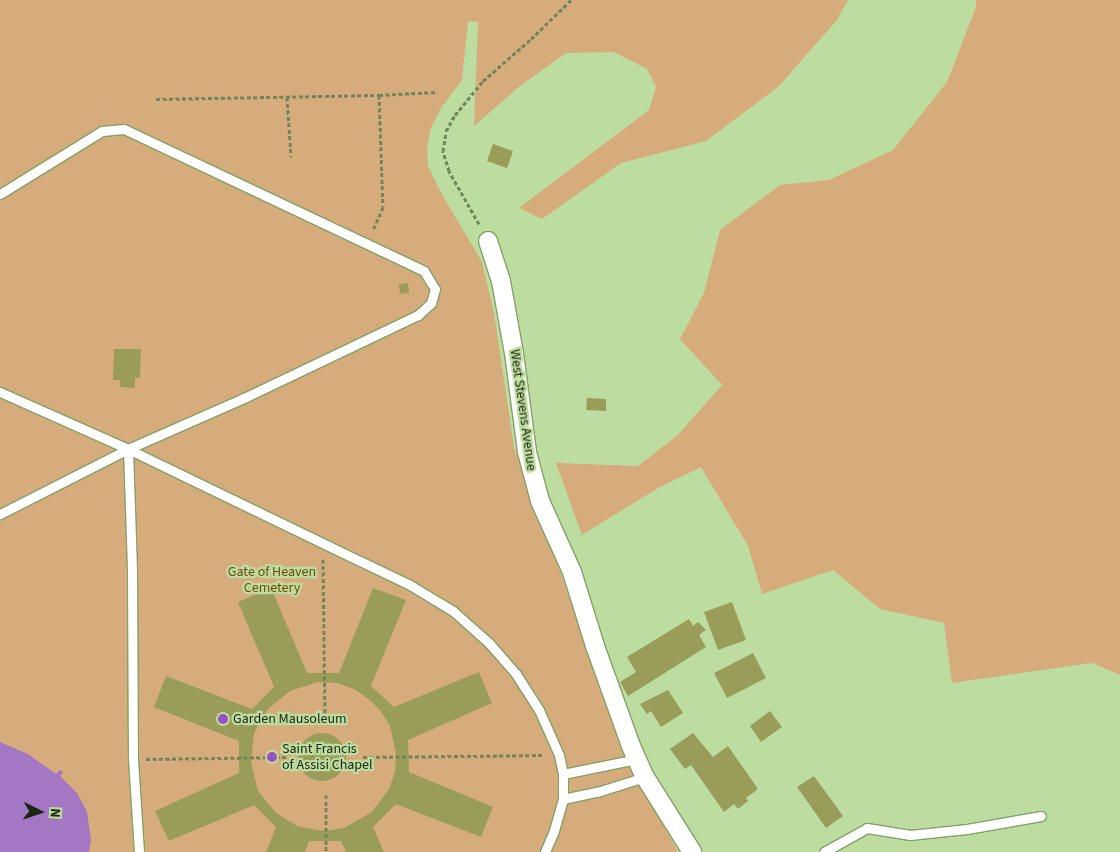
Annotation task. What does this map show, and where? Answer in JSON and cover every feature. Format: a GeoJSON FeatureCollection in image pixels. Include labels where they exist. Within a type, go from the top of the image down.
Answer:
{"type":"FeatureCollection","features":[{"type":"Feature","properties":{"kind":"street","name":"West Stevens Avenue"},"geometry":{"type":"LineString","coordinates":[[488,240],[495,258],[506,305],[518,380],[524,435],[534,484],[572,572],[615,705],[645,777],[692,852]]}},
{"type":"Feature","properties":{"kind":"lane"},"geometry":{"type":"LineString","coordinates":[[0,194],[102,131],[124,129],[424,272],[435,289],[431,303],[418,314],[244,398],[128,449],[0,514]]}},
{"type":"Feature","properties":{"kind":"lane"},"geometry":{"type":"LineString","coordinates":[[0,392],[128,449],[410,585],[453,611],[482,637],[516,674],[539,710],[558,755],[563,774],[563,799],[545,852]]}},
{"type":"Feature","properties":{"kind":"lane"},"geometry":{"type":"LineString","coordinates":[[128,449],[132,572],[133,759],[139,852]]}},
{"type":"Feature","properties":{"kind":"lane"},"geometry":{"type":"LineString","coordinates":[[563,774],[637,758]]}},
{"type":"Feature","properties":{"kind":"lane"},"geometry":{"type":"LineString","coordinates":[[563,799],[597,792],[645,777]]}},
{"type":"Feature","properties":{"kind":"lane"},"geometry":{"type":"LineString","coordinates":[[824,852],[867,828],[910,835],[967,829],[1041,816]]}},
{"type":"Feature","properties":{"kind":"path"},"geometry":{"type":"LineString","coordinates":[[488,240],[448,171],[443,151],[446,131],[455,114],[483,80],[531,39],[571,0]]}},
{"type":"Feature","properties":{"kind":"path"},"geometry":{"type":"LineString","coordinates":[[156,99],[379,95],[436,92]]}},
{"type":"Feature","properties":{"kind":"path"},"geometry":{"type":"LineString","coordinates":[[367,245],[383,207],[379,95]]}},
{"type":"Feature","properties":{"kind":"path"},"geometry":{"type":"LineString","coordinates":[[287,96],[291,157]]}},
{"type":"Feature","properties":{"kind":"path"},"geometry":{"type":"LineString","coordinates":[[323,544],[324,719]]}},
{"type":"Feature","properties":{"kind":"path"},"geometry":{"type":"LineString","coordinates":[[362,756],[558,755]]}},
{"type":"Feature","properties":{"kind":"path"},"geometry":{"type":"LineString","coordinates":[[133,759],[287,757]]}},
{"type":"Feature","properties":{"kind":"path"},"geometry":{"type":"LineString","coordinates":[[326,795],[326,852]]}},
{"type":"Feature","properties":{"kind":"green space","name":"Gate of Heaven Cemetery"},"geometry":{"type":"Polygon","coordinates":[[[0,0],[848,0],[837,20],[778,87],[706,141],[621,163],[542,219],[519,208],[649,110],[656,87],[647,69],[614,52],[566,53],[520,86],[474,126],[478,22],[468,21],[462,80],[441,108],[431,128],[427,147],[428,166],[440,191],[482,262],[494,313],[514,447],[538,516],[558,565],[619,742],[678,852],[0,852],[0,0]]]}},
{"type":"Feature","properties":{"kind":"green space"},"geometry":{"type":"Polygon","coordinates":[[[976,0],[1120,0],[1120,675],[1092,663],[952,683],[944,623],[880,609],[833,570],[762,594],[748,546],[701,467],[658,488],[582,535],[556,463],[638,466],[678,435],[722,385],[680,339],[704,293],[720,230],[780,185],[829,180],[893,150],[947,82],[976,7],[976,0]]]}},
{"type":"Feature","properties":{"kind":"shaded area"},"geometry":{"type":"Polygon","coordinates":[[[0,742],[28,754],[56,774],[60,770],[63,772],[60,776],[77,793],[87,812],[91,840],[89,852],[0,852],[0,742]]]}},
{"type":"Feature","properties":{"kind":"building"},"geometry":{"type":"Polygon","coordinates":[[[493,144],[513,151],[507,168],[487,161],[493,144]]]}},
{"type":"Feature","properties":{"kind":"building"},"geometry":{"type":"Polygon","coordinates":[[[408,283],[409,293],[400,294],[399,284],[408,283]]]}},
{"type":"Feature","properties":{"kind":"building"},"geometry":{"type":"Polygon","coordinates":[[[114,349],[141,349],[140,378],[135,378],[135,388],[120,387],[120,380],[113,380],[114,349]]]}},
{"type":"Feature","properties":{"kind":"building"},"geometry":{"type":"Polygon","coordinates":[[[587,398],[606,399],[606,411],[586,410],[587,398]]]}},
{"type":"Feature","properties":{"kind":"building","name":"Garden Mausoleum"},"geometry":{"type":"Polygon","coordinates":[[[373,588],[406,600],[371,686],[394,707],[479,672],[492,703],[408,740],[409,772],[493,807],[481,837],[396,804],[373,827],[384,852],[346,852],[341,841],[309,841],[305,852],[266,852],[276,827],[254,805],[169,841],[155,811],[239,773],[239,741],[154,707],[166,676],[252,709],[274,687],[238,602],[269,589],[272,590],[307,673],[339,673],[373,588]],[[318,682],[290,691],[268,709],[254,733],[251,762],[258,791],[276,813],[299,827],[325,831],[344,828],[372,812],[389,789],[395,772],[396,753],[390,726],[380,710],[354,689],[337,683],[318,682]]]}},
{"type":"Feature","properties":{"kind":"building"},"geometry":{"type":"Polygon","coordinates":[[[732,602],[746,640],[718,650],[704,612],[732,602]]]}},
{"type":"Feature","properties":{"kind":"building"},"geometry":{"type":"Polygon","coordinates":[[[689,619],[693,626],[698,622],[706,630],[699,635],[706,647],[628,696],[620,682],[636,672],[627,657],[689,619]]]}},
{"type":"Feature","properties":{"kind":"building"},"geometry":{"type":"Polygon","coordinates":[[[753,653],[766,678],[727,698],[714,673],[753,653]]]}},
{"type":"Feature","properties":{"kind":"building"},"geometry":{"type":"Polygon","coordinates":[[[668,690],[683,713],[661,727],[651,711],[647,714],[640,704],[668,690]]]}},
{"type":"Feature","properties":{"kind":"building"},"geometry":{"type":"Polygon","coordinates":[[[770,711],[782,727],[761,742],[750,726],[770,711]]]}},
{"type":"Feature","properties":{"kind":"building"},"geometry":{"type":"Polygon","coordinates":[[[317,733],[327,733],[339,740],[346,752],[346,762],[339,774],[327,781],[317,781],[309,777],[302,770],[298,762],[298,752],[302,744],[309,737],[317,733]]]}},
{"type":"Feature","properties":{"kind":"building"},"geometry":{"type":"Polygon","coordinates":[[[693,733],[713,757],[728,746],[758,789],[746,798],[748,801],[738,809],[734,804],[724,812],[691,765],[685,769],[670,749],[693,733]]]}},
{"type":"Feature","properties":{"kind":"building"},"geometry":{"type":"Polygon","coordinates":[[[814,776],[843,816],[826,828],[797,787],[814,776]]]}},
{"type":"Feature","properties":{"kind":"place","name":"Garden Mausoleum"},"geometry":{"type":"Point","coordinates":[223,719]}},
{"type":"Feature","properties":{"kind":"place","name":"Saint Francis of Assisi Chapel"},"geometry":{"type":"Point","coordinates":[272,757]}}]}
